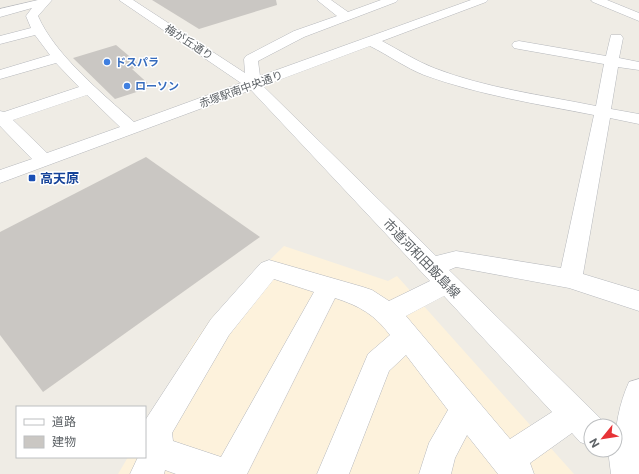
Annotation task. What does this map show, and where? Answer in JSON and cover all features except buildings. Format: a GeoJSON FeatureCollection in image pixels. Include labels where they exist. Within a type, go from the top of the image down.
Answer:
{"type":"FeatureCollection","features":[{"type":"Feature","properties":{"kind":"street","name":"梅が丘通り"},"geometry":{"type":"LineString","coordinates":[[125,0],[254,85]]}},
{"type":"Feature","properties":{"kind":"street"},"geometry":{"type":"LineString","coordinates":[[323,0],[347,17]]}},
{"type":"Feature","properties":{"kind":"street"},"geometry":{"type":"LineString","coordinates":[[254,85],[251,60],[299,34],[392,0]]}},
{"type":"Feature","properties":{"kind":"street","name":"赤塚駅南中央通り"},"geometry":{"type":"LineString","coordinates":[[0,177],[482,0]]}},
{"type":"Feature","properties":{"kind":"street"},"geometry":{"type":"LineString","coordinates":[[597,0],[639,17]]}},
{"type":"Feature","properties":{"kind":"street"},"geometry":{"type":"LineString","coordinates":[[0,13],[45,1]]}},
{"type":"Feature","properties":{"kind":"street"},"geometry":{"type":"LineString","coordinates":[[45,1],[32,16],[37,30],[89,89],[132,129]]}},
{"type":"Feature","properties":{"kind":"street"},"geometry":{"type":"LineString","coordinates":[[330,23],[345,33],[368,42],[428,71],[450,78],[501,92],[639,119]]}},
{"type":"Feature","properties":{"kind":"street"},"geometry":{"type":"LineString","coordinates":[[0,40],[37,30]]}},
{"type":"Feature","properties":{"kind":"street"},"geometry":{"type":"LineString","coordinates":[[570,279],[613,62],[616,38]]}},
{"type":"Feature","properties":{"kind":"street"},"geometry":{"type":"LineString","coordinates":[[519,45],[639,66]]}},
{"type":"Feature","properties":{"kind":"street"},"geometry":{"type":"LineString","coordinates":[[0,75],[60,57]]}},
{"type":"Feature","properties":{"kind":"street","name":"市道河和田飯島線"},"geometry":{"type":"LineString","coordinates":[[254,85],[429,267],[583,422]]}},
{"type":"Feature","properties":{"kind":"street"},"geometry":{"type":"LineString","coordinates":[[44,161],[1,118],[89,89]]}},
{"type":"Feature","properties":{"kind":"street"},"geometry":{"type":"LineString","coordinates":[[429,267],[456,259],[570,279],[639,301]]}},
{"type":"Feature","properties":{"kind":"street"},"geometry":{"type":"LineString","coordinates":[[222,474],[152,463],[157,430],[220,327],[269,269],[363,297],[388,313],[512,467],[583,422]]}},
{"type":"Feature","properties":{"kind":"street"},"geometry":{"type":"LineString","coordinates":[[388,313],[446,284]]}},
{"type":"Feature","properties":{"kind":"street"},"geometry":{"type":"LineString","coordinates":[[230,474],[330,287]]}},
{"type":"Feature","properties":{"kind":"street"},"geometry":{"type":"LineString","coordinates":[[333,474],[378,363],[407,337]]}},
{"type":"Feature","properties":{"kind":"street"},"geometry":{"type":"LineString","coordinates":[[624,466],[623,442],[632,427],[639,392]]}},
{"type":"Feature","properties":{"kind":"street"},"geometry":{"type":"LineString","coordinates":[[435,474],[440,454],[465,409]]}},
{"type":"Feature","properties":{"kind":"shaded area"},"geometry":{"type":"Polygon","coordinates":[[[284,246],[388,281],[397,276],[574,474],[118,474],[127,458],[146,458],[146,425],[193,344],[212,317],[284,246]]]}},
{"type":"Feature","properties":{"kind":"place","name":"ドスパラ"},"geometry":{"type":"Point","coordinates":[107,62]}},
{"type":"Feature","properties":{"kind":"place","name":"ローソン"},"geometry":{"type":"Point","coordinates":[127,86]}},
{"type":"Feature","properties":{"kind":"place","name":"高天原"},"geometry":{"type":"Point","coordinates":[32,178]}}]}
